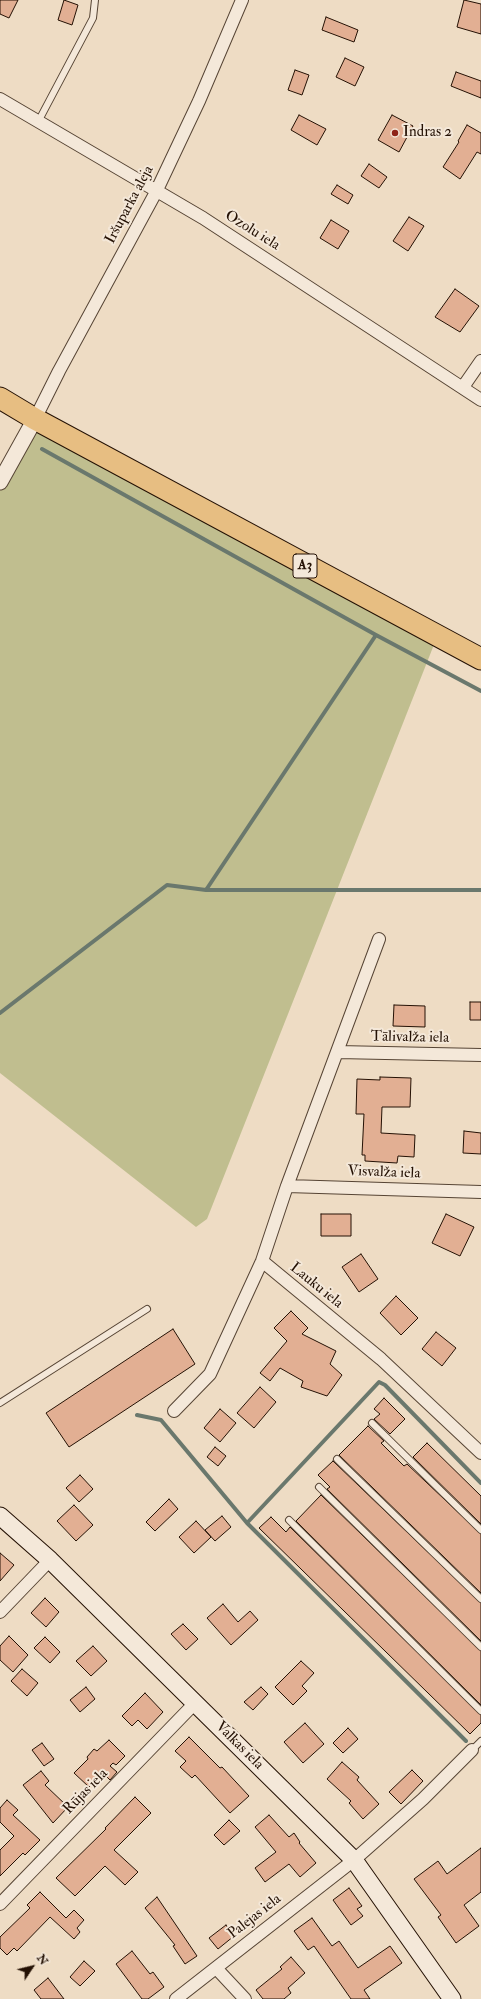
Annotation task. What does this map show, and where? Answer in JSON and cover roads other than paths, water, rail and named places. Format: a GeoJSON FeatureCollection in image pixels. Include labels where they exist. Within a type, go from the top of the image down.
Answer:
{"type":"FeatureCollection","features":[{"type":"Feature","properties":{"kind":"highway","name":"A3"},"geometry":{"type":"LineString","coordinates":[[0,398],[35,420],[481,659]]}},
{"type":"Feature","properties":{"kind":"main road","name":"Valkas iela"},"geometry":{"type":"LineString","coordinates":[[0,1516],[50,1560],[354,1860],[452,1999]]}},
{"type":"Feature","properties":{"kind":"street","name":"Iršuparka aleja"},"geometry":{"type":"LineString","coordinates":[[35,420],[59,372],[156,192],[199,101],[242,0]]}},
{"type":"Feature","properties":{"kind":"street","name":"Ozolu iela"},"geometry":{"type":"LineString","coordinates":[[0,99],[258,253],[481,400]]}},
{"type":"Feature","properties":{"kind":"street"},"geometry":{"type":"LineString","coordinates":[[463,387],[481,361]]}},
{"type":"Feature","properties":{"kind":"street"},"geometry":{"type":"LineString","coordinates":[[0,482],[35,420]]}},
{"type":"Feature","properties":{"kind":"street"},"geometry":{"type":"LineString","coordinates":[[174,1411],[210,1374],[262,1261],[287,1186],[338,1052],[379,938]]}},
{"type":"Feature","properties":{"kind":"street","name":"Tālivalža iela"},"geometry":{"type":"LineString","coordinates":[[338,1052],[481,1055]]}},
{"type":"Feature","properties":{"kind":"street","name":"Visvalža iela"},"geometry":{"type":"LineString","coordinates":[[287,1186],[481,1192]]}},
{"type":"Feature","properties":{"kind":"street","name":"Lauku iela"},"geometry":{"type":"LineString","coordinates":[[262,1261],[381,1359],[481,1452]]}},
{"type":"Feature","properties":{"kind":"street"},"geometry":{"type":"LineString","coordinates":[[0,1612],[50,1560]]}},
{"type":"Feature","properties":{"kind":"street","name":"Rūjas iela"},"geometry":{"type":"LineString","coordinates":[[0,1904],[195,1703]]}},
{"type":"Feature","properties":{"kind":"street","name":"Palejas iela"},"geometry":{"type":"LineString","coordinates":[[176,1999],[354,1860],[423,1799],[472,1750]]}},
{"type":"Feature","properties":{"kind":"street"},"geometry":{"type":"LineString","coordinates":[[216,1968],[245,1999]]}},
{"type":"Feature","properties":{"kind":"lane"},"geometry":{"type":"LineString","coordinates":[[38,122],[92,18],[95,0]]}},
{"type":"Feature","properties":{"kind":"lane"},"geometry":{"type":"LineString","coordinates":[[0,1404],[147,1309]]}},
{"type":"Feature","properties":{"kind":"lane"},"geometry":{"type":"LineString","coordinates":[[372,1423],[481,1530]]}},
{"type":"Feature","properties":{"kind":"lane"},"geometry":{"type":"LineString","coordinates":[[337,1459],[481,1598]]}},
{"type":"Feature","properties":{"kind":"lane"},"geometry":{"type":"LineString","coordinates":[[319,1487],[481,1647]]}},
{"type":"Feature","properties":{"kind":"lane"},"geometry":{"type":"LineString","coordinates":[[289,1520],[481,1711]]}},
{"type":"Feature","properties":{"kind":"lane"},"geometry":{"type":"LineString","coordinates":[[472,1750],[481,1741]]}},
{"type":"Feature","properties":{"kind":"waterway"},"geometry":{"type":"LineString","coordinates":[[42,449],[376,635],[481,691]]}},
{"type":"Feature","properties":{"kind":"waterway"},"geometry":{"type":"LineString","coordinates":[[206,890],[376,635]]}},
{"type":"Feature","properties":{"kind":"waterway"},"geometry":{"type":"LineString","coordinates":[[0,1013],[167,885],[206,890],[481,890]]}},
{"type":"Feature","properties":{"kind":"waterway"},"geometry":{"type":"LineString","coordinates":[[247,1523],[379,1382],[385,1385],[481,1483]]}},
{"type":"Feature","properties":{"kind":"waterway"},"geometry":{"type":"LineString","coordinates":[[137,1415],[161,1420],[247,1523],[466,1741]]}},
{"type":"Feature","properties":{"kind":"place","name":"Indras 2"},"geometry":{"type":"Point","coordinates":[395,133]}}]}
